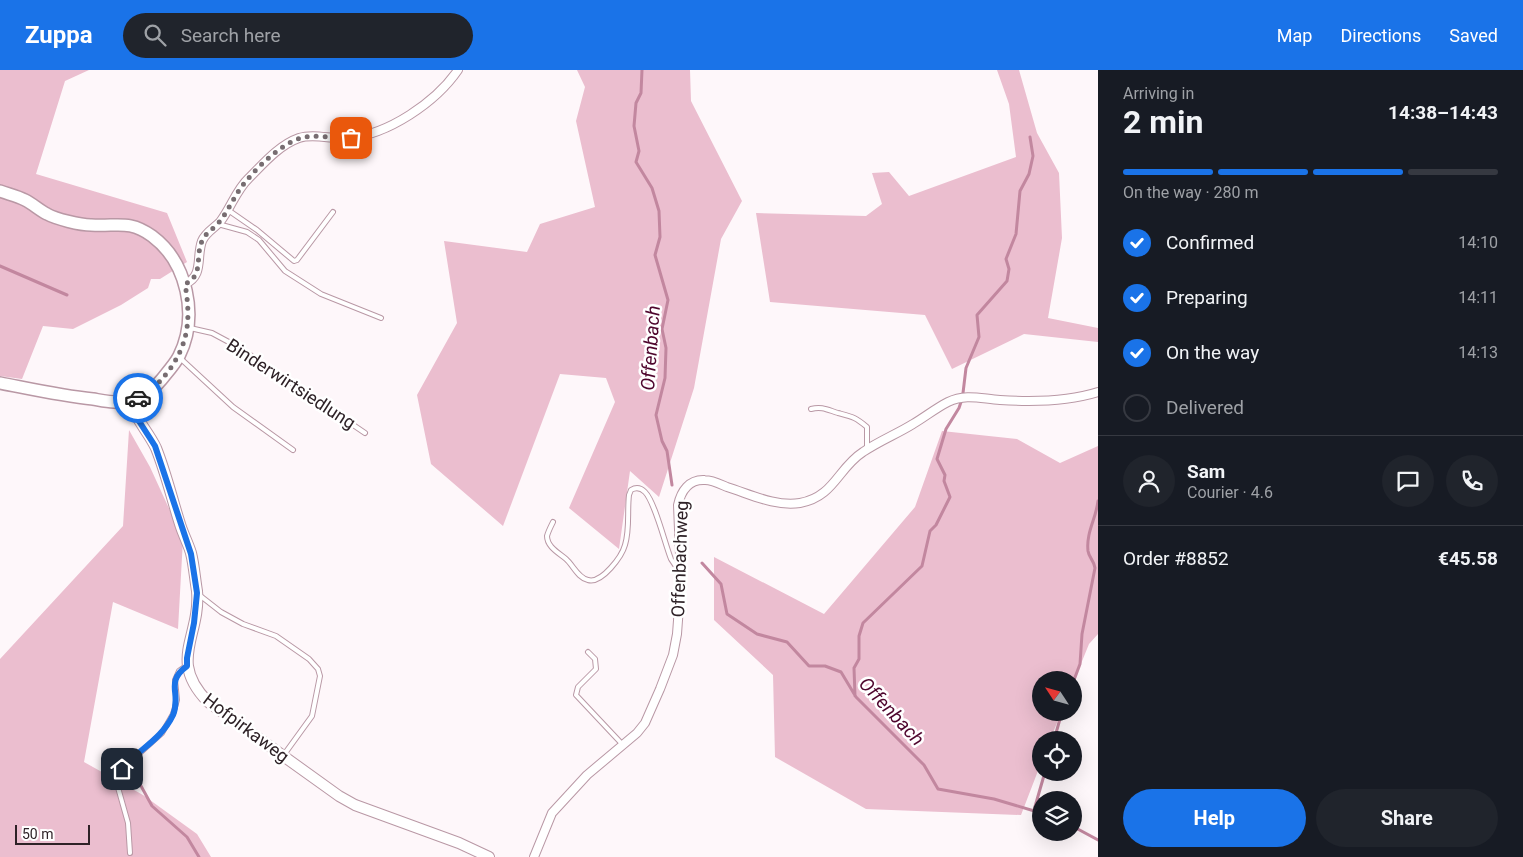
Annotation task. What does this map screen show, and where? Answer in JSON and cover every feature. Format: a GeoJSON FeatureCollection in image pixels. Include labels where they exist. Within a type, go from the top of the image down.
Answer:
{"type":"FeatureCollection","features":[{"type":"Feature","properties":{"kind":"main road"},"geometry":{"type":"LineString","coordinates":[[0,191],[25,200],[48,215],[89,225],[130,224],[153,236],[168,251],[185,284],[189,311],[186,339],[179,357],[156,385],[140,397],[130,401],[115,402],[67,396],[0,383]]}},
{"type":"Feature","properties":{"kind":"street"},"geometry":{"type":"LineString","coordinates":[[185,284],[190,282],[197,274],[202,240],[218,224],[246,180],[278,150],[290,142],[306,136],[338,139],[351,138],[390,126],[415,112],[443,87],[458,70]]}},
{"type":"Feature","properties":{"kind":"street","name":"Offenbachweg"},"geometry":{"type":"LineString","coordinates":[[534,857],[552,813],[586,775],[637,733],[645,723],[660,690],[673,655],[677,634],[680,568],[678,505],[680,494],[687,485],[707,480],[763,499],[785,504],[806,502],[824,494],[853,460],[867,450],[959,397],[972,396],[999,400],[1038,401],[1078,397],[1098,392]]}},
{"type":"Feature","properties":{"kind":"street","name":"Hofpirkaweg"},"geometry":{"type":"LineString","coordinates":[[130,401],[137,418],[155,446],[191,554],[197,593],[187,666],[196,690],[208,702],[339,796],[355,805],[459,843],[489,857]]}},
{"type":"Feature","properties":{"kind":"lane"},"geometry":{"type":"LineString","coordinates":[[228,210],[257,230],[294,261],[297,260],[333,212]]}},
{"type":"Feature","properties":{"kind":"lane"},"geometry":{"type":"LineString","coordinates":[[218,224],[247,232],[259,240],[285,271],[321,294],[381,318]]}},
{"type":"Feature","properties":{"kind":"lane","name":"Binderwirtsiedlung"},"geometry":{"type":"LineString","coordinates":[[188,328],[212,334],[240,348],[365,433]]}},
{"type":"Feature","properties":{"kind":"lane"},"geometry":{"type":"LineString","coordinates":[[179,357],[233,407],[293,450]]}},
{"type":"Feature","properties":{"kind":"lane"},"geometry":{"type":"LineString","coordinates":[[811,408],[823,407],[850,415],[858,420],[867,427],[867,450]]}},
{"type":"Feature","properties":{"kind":"lane"},"geometry":{"type":"LineString","coordinates":[[553,522],[547,536],[553,550],[567,560],[572,568],[582,577],[588,580],[595,580],[610,569],[624,548],[627,537],[629,495],[631,490],[635,488],[640,489],[646,493],[651,502],[671,559],[680,568]]}},
{"type":"Feature","properties":{"kind":"lane"},"geometry":{"type":"LineString","coordinates":[[197,593],[221,612],[243,624],[276,636],[309,659],[318,669],[320,676],[312,716],[283,756]]}},
{"type":"Feature","properties":{"kind":"lane"},"geometry":{"type":"LineString","coordinates":[[588,652],[595,660],[596,669],[578,687],[576,695],[623,745]]}},
{"type":"Feature","properties":{"kind":"lane"},"geometry":{"type":"LineString","coordinates":[[130,853],[128,823],[117,784],[122,769],[162,733],[173,714],[177,700],[175,680],[179,671],[187,666]]}},
{"type":"Feature","properties":{"kind":"shaded area"},"geometry":{"type":"Polygon","coordinates":[[[0,70],[89,70],[65,81],[36,174],[167,213],[187,262],[160,279],[151,279],[148,288],[121,305],[73,329],[43,326],[22,379],[0,376],[0,70]]]}},
{"type":"Feature","properties":{"kind":"shaded area"},"geometry":{"type":"Polygon","coordinates":[[[577,70],[690,70],[691,101],[742,201],[721,239],[694,388],[659,497],[630,471],[619,549],[569,508],[615,402],[606,378],[560,374],[503,526],[431,464],[417,395],[457,323],[444,241],[527,252],[540,224],[595,207],[576,121],[585,87],[577,70]]]}},
{"type":"Feature","properties":{"kind":"shaded area"},"geometry":{"type":"Polygon","coordinates":[[[997,70],[1019,70],[1037,133],[1059,173],[1062,238],[1048,318],[1098,328],[1098,342],[1024,334],[952,369],[925,315],[770,302],[756,213],[866,216],[882,204],[872,173],[889,172],[909,196],[1016,157],[1009,104],[997,70]]]}},
{"type":"Feature","properties":{"kind":"shaded area"},"geometry":{"type":"Polygon","coordinates":[[[129,430],[150,467],[183,539],[178,629],[113,602],[84,762],[143,795],[197,834],[211,857],[0,857],[0,659],[123,526],[129,430]]]}},
{"type":"Feature","properties":{"kind":"shaded area"},"geometry":{"type":"Polygon","coordinates":[[[942,431],[1017,439],[1060,463],[1098,446],[1098,634],[1089,644],[1078,671],[1032,671],[1032,721],[1058,721],[1054,731],[1032,731],[1032,781],[1034,781],[1021,815],[866,809],[775,757],[773,675],[714,620],[714,557],[824,614],[915,507],[942,431]]]}},
{"type":"Feature","properties":{"kind":"waterway","name":"Offenbach"},"geometry":{"type":"LineString","coordinates":[[642,70],[641,93],[636,103],[634,126],[639,151],[636,162],[652,188],[659,211],[660,237],[655,255],[668,300],[662,329],[666,348],[665,378],[656,415],[662,441],[667,451],[672,485]]}},
{"type":"Feature","properties":{"kind":"waterway"},"geometry":{"type":"LineString","coordinates":[[963,393],[966,368],[979,337],[977,315],[1007,281],[1009,269],[1006,259],[1016,234],[1020,191],[1029,174],[1033,156],[1030,137]]}},
{"type":"Feature","properties":{"kind":"waterway"},"geometry":{"type":"LineString","coordinates":[[0,266],[67,295]]}},
{"type":"Feature","properties":{"kind":"waterway"},"geometry":{"type":"LineString","coordinates":[[855,696],[854,668],[859,659],[859,636],[863,623],[922,566],[930,531],[936,525],[950,497],[944,481],[945,475],[937,459],[946,429],[961,402]]}},
{"type":"Feature","properties":{"kind":"waterway"},"geometry":{"type":"LineString","coordinates":[[1077,671],[1080,664],[1082,634],[1095,568],[1089,553],[1088,544],[1098,501]]}},
{"type":"Feature","properties":{"kind":"waterway","name":"Offenbach"},"geometry":{"type":"LineString","coordinates":[[702,563],[721,584],[727,614],[757,634],[787,642],[809,666],[825,666],[841,672],[856,697],[924,765],[938,789],[994,799],[1032,810]]}},
{"type":"Feature","properties":{"kind":"waterway"},"geometry":{"type":"LineString","coordinates":[[1057,731],[1059,721]]}},
{"type":"Feature","properties":{"kind":"waterway"},"geometry":{"type":"LineString","coordinates":[[135,775],[152,806],[187,837],[199,857]]}},
{"type":"Feature","properties":{"kind":"waterway"},"geometry":{"type":"LineString","coordinates":[[1040,791],[1042,781]]}},
{"type":"Feature","properties":{"kind":"waterway","name":"Offenbach"},"geometry":{"type":"LineString","coordinates":[[1082,831],[1098,840]]}},
{"type":"Feature","properties":{"kind":"way so far"},"geometry":{"type":"LineString","coordinates":[[138,398],[148,392],[162,379],[179,357],[188,328],[189,311],[185,284],[190,282],[197,274],[202,240],[218,224],[246,180],[278,150],[298,138],[306,136],[338,139],[351,138]]}},
{"type":"Feature","properties":{"kind":"route"},"geometry":{"type":"LineString","coordinates":[[122,769],[162,733],[173,714],[177,700],[174,688],[175,680],[179,671],[187,666],[197,593],[191,554],[180,525],[165,472],[155,446],[131,406],[130,401],[138,398]]}}]}
